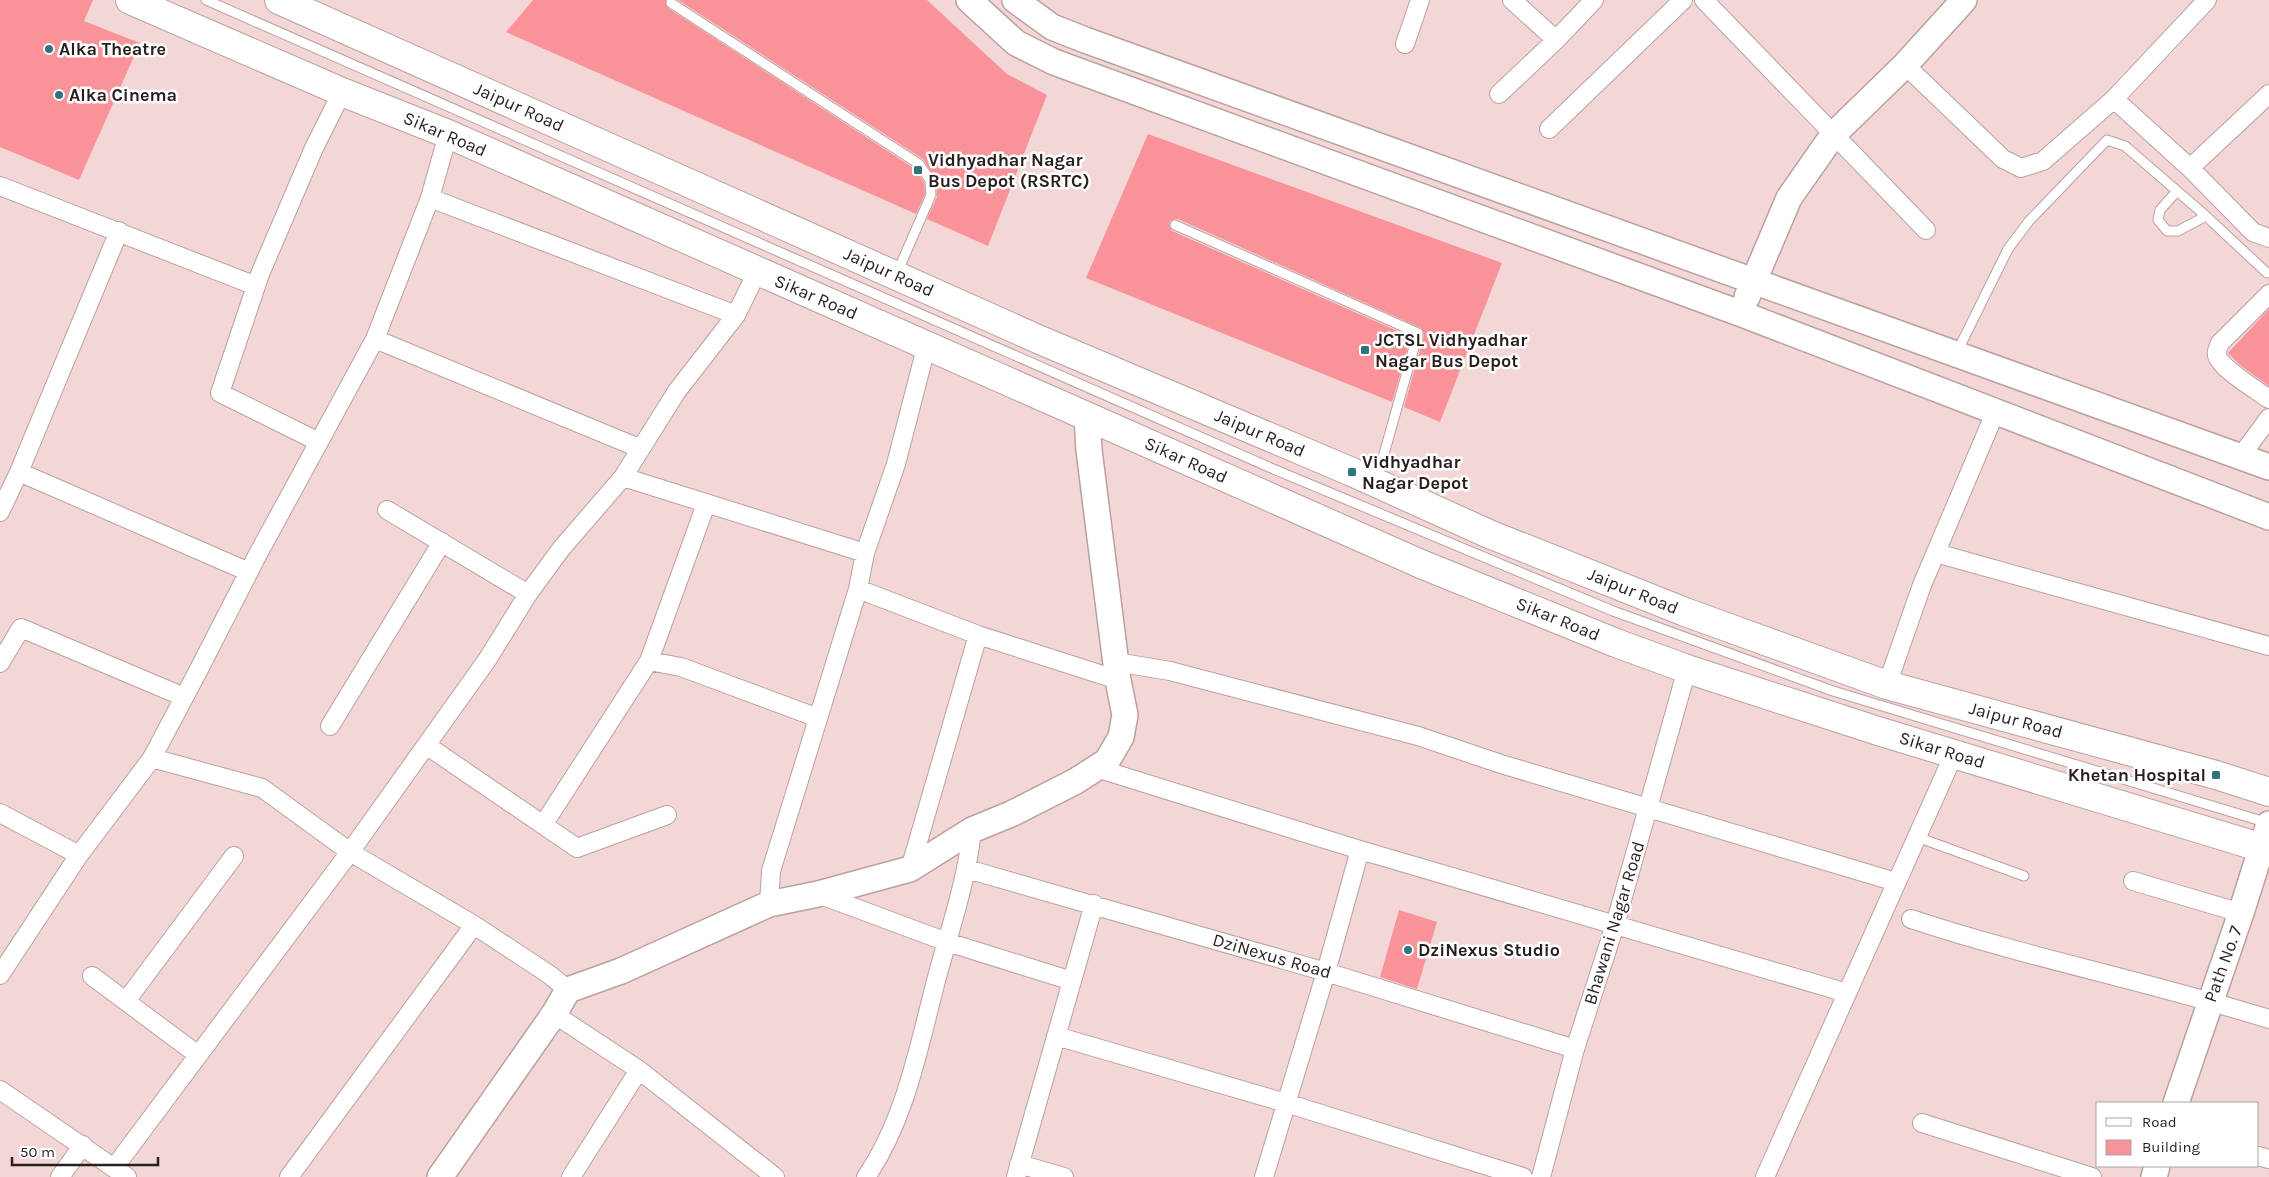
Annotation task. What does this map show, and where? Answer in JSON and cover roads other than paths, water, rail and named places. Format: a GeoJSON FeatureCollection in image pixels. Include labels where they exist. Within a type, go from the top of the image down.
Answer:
{"type":"FeatureCollection","features":[{"type":"Feature","properties":{"kind":"main road","name":"Sikar Road"},"geometry":{"type":"LineString","coordinates":[[130,0],[342,92],[448,134],[757,272],[927,344],[1421,564],[1616,643],[1686,669],[1954,754],[2267,836]]}},
{"type":"Feature","properties":{"kind":"main road","name":"Jaipur Road"},"geometry":{"type":"LineString","coordinates":[[279,0],[1040,340],[1352,472],[1490,534],[1684,612],[1888,685],[2216,775],[2269,792]]}},
{"type":"Feature","properties":{"kind":"street"},"geometry":{"type":"LineString","coordinates":[[969,0],[1016,43],[1054,62],[1742,314],[2269,517]]}},
{"type":"Feature","properties":{"kind":"street"},"geometry":{"type":"LineString","coordinates":[[1015,0],[1052,27],[1085,40],[2269,467]]}},
{"type":"Feature","properties":{"kind":"street"},"geometry":{"type":"LineString","coordinates":[[1405,44],[1420,0]]}},
{"type":"Feature","properties":{"kind":"street"},"geometry":{"type":"LineString","coordinates":[[1512,0],[1556,40]]}},
{"type":"Feature","properties":{"kind":"street"},"geometry":{"type":"LineString","coordinates":[[1499,94],[1556,40],[1594,0]]}},
{"type":"Feature","properties":{"kind":"street"},"geometry":{"type":"LineString","coordinates":[[1549,129],[1684,0]]}},
{"type":"Feature","properties":{"kind":"street"},"geometry":{"type":"LineString","coordinates":[[1704,0],[1926,230]]}},
{"type":"Feature","properties":{"kind":"street"},"geometry":{"type":"LineString","coordinates":[[1742,314],[1753,281],[1789,198],[1834,135],[1904,65],[1964,0]]}},
{"type":"Feature","properties":{"kind":"street"},"geometry":{"type":"LineString","coordinates":[[1904,65],[2003,159],[2022,168],[2043,161],[2114,99],[2207,0]]}},
{"type":"Feature","properties":{"kind":"street"},"geometry":{"type":"LineString","coordinates":[[319,442],[220,393],[256,286],[314,148],[342,92]]}},
{"type":"Feature","properties":{"kind":"street"},"geometry":{"type":"LineString","coordinates":[[2190,168],[2269,94]]}},
{"type":"Feature","properties":{"kind":"street"},"geometry":{"type":"LineString","coordinates":[[2114,99],[2190,168],[2253,232],[2269,238]]}},
{"type":"Feature","properties":{"kind":"street"},"geometry":{"type":"LineString","coordinates":[[0,975],[79,855],[152,758],[374,339],[430,198],[448,134]]}},
{"type":"Feature","properties":{"kind":"street"},"geometry":{"type":"LineString","coordinates":[[0,186],[256,286]]}},
{"type":"Feature","properties":{"kind":"street"},"geometry":{"type":"LineString","coordinates":[[430,198],[736,315]]}},
{"type":"Feature","properties":{"kind":"street"},"geometry":{"type":"LineString","coordinates":[[0,512],[19,472],[119,231]]}},
{"type":"Feature","properties":{"kind":"street"},"geometry":{"type":"LineString","coordinates":[[0,1090],[120,1172],[198,1055],[350,852],[487,660],[528,594],[579,526],[623,477],[639,448],[677,391],[736,315],[757,272]]}},
{"type":"Feature","properties":{"kind":"street"},"geometry":{"type":"LineString","coordinates":[[2269,294],[2220,343],[2216,352],[2218,358],[2228,368],[2269,399]]}},
{"type":"Feature","properties":{"kind":"street"},"geometry":{"type":"LineString","coordinates":[[374,339],[639,448]]}},
{"type":"Feature","properties":{"kind":"street"},"geometry":{"type":"LineString","coordinates":[[769,904],[771,871],[858,589],[865,553],[896,464],[927,344]]}},
{"type":"Feature","properties":{"kind":"street"},"geometry":{"type":"LineString","coordinates":[[1888,685],[1936,553],[1995,413]]}},
{"type":"Feature","properties":{"kind":"street"},"geometry":{"type":"LineString","coordinates":[[440,1177],[554,1014],[568,990],[621,971],[769,904],[818,894],[910,869],[972,830],[1011,814],[1107,761],[1121,737],[1125,715],[1117,671],[1089,450],[1087,416]]}},
{"type":"Feature","properties":{"kind":"street"},"geometry":{"type":"LineString","coordinates":[[2240,457],[2269,418]]}},
{"type":"Feature","properties":{"kind":"street"},"geometry":{"type":"LineString","coordinates":[[19,472],[249,572]]}},
{"type":"Feature","properties":{"kind":"street"},"geometry":{"type":"LineString","coordinates":[[623,477],[865,553]]}},
{"type":"Feature","properties":{"kind":"street"},"geometry":{"type":"LineString","coordinates":[[543,825],[633,682],[649,661],[706,504]]}},
{"type":"Feature","properties":{"kind":"street"},"geometry":{"type":"LineString","coordinates":[[387,510],[528,594]]}},
{"type":"Feature","properties":{"kind":"street"},"geometry":{"type":"LineString","coordinates":[[330,726],[442,542]]}},
{"type":"Feature","properties":{"kind":"street"},"geometry":{"type":"LineString","coordinates":[[1936,553],[2269,646]]}},
{"type":"Feature","properties":{"kind":"street"},"geometry":{"type":"LineString","coordinates":[[858,589],[978,635],[1117,671],[1170,671],[1418,736],[1500,764],[1896,882]]}},
{"type":"Feature","properties":{"kind":"street"},"geometry":{"type":"LineString","coordinates":[[0,663],[21,628],[184,697]]}},
{"type":"Feature","properties":{"kind":"street"},"geometry":{"type":"LineString","coordinates":[[910,869],[978,635]]}},
{"type":"Feature","properties":{"kind":"street"},"geometry":{"type":"LineString","coordinates":[[649,661],[681,667],[818,718]]}},
{"type":"Feature","properties":{"kind":"street","name":"Bhawani Nagar Road"},"geometry":{"type":"LineString","coordinates":[[1541,1177],[1575,1049],[1615,925],[1686,669]]}},
{"type":"Feature","properties":{"kind":"street"},"geometry":{"type":"LineString","coordinates":[[426,745],[577,848],[667,815]]}},
{"type":"Feature","properties":{"kind":"street"},"geometry":{"type":"LineString","coordinates":[[1766,1177],[1954,754]]}},
{"type":"Feature","properties":{"kind":"street"},"geometry":{"type":"LineString","coordinates":[[152,758],[262,788],[350,852],[474,925],[550,975],[568,990]]}},
{"type":"Feature","properties":{"kind":"street"},"geometry":{"type":"LineString","coordinates":[[1096,768],[1360,850],[1847,993]]}},
{"type":"Feature","properties":{"kind":"street"},"geometry":{"type":"LineString","coordinates":[[0,813],[79,855]]}},
{"type":"Feature","properties":{"kind":"street"},"geometry":{"type":"LineString","coordinates":[[866,1177],[882,1153],[908,1086],[967,869],[972,830]]}},
{"type":"Feature","properties":{"kind":"street","name":"Path No. 7"},"geometry":{"type":"LineString","coordinates":[[2176,1102],[2267,836]]}},
{"type":"Feature","properties":{"kind":"street"},"geometry":{"type":"LineString","coordinates":[[1264,1177],[1326,972],[1360,850]]}},
{"type":"Feature","properties":{"kind":"street"},"geometry":{"type":"LineString","coordinates":[[126,1001],[234,856]]}},
{"type":"Feature","properties":{"kind":"street","name":"DziNexus Road"},"geometry":{"type":"LineString","coordinates":[[967,869],[1326,972],[1575,1049]]}},
{"type":"Feature","properties":{"kind":"street"},"geometry":{"type":"LineString","coordinates":[[2133,881],[2241,914]]}},
{"type":"Feature","properties":{"kind":"street"},"geometry":{"type":"LineString","coordinates":[[818,894],[947,942],[1072,981]]}},
{"type":"Feature","properties":{"kind":"street"},"geometry":{"type":"LineString","coordinates":[[1064,1177],[1017,1170],[1094,904]]}},
{"type":"Feature","properties":{"kind":"street"},"geometry":{"type":"LineString","coordinates":[[1911,919],[1963,936],[2210,1000],[2269,1019]]}},
{"type":"Feature","properties":{"kind":"street"},"geometry":{"type":"LineString","coordinates":[[289,1177],[474,925]]}},
{"type":"Feature","properties":{"kind":"street"},"geometry":{"type":"LineString","coordinates":[[92,976],[198,1055]]}},
{"type":"Feature","properties":{"kind":"street"},"geometry":{"type":"LineString","coordinates":[[554,1014],[639,1070],[775,1177]]}},
{"type":"Feature","properties":{"kind":"street"},"geometry":{"type":"LineString","coordinates":[[1056,1036],[1286,1103],[1523,1177]]}},
{"type":"Feature","properties":{"kind":"street"},"geometry":{"type":"LineString","coordinates":[[571,1177],[639,1070]]}},
{"type":"Feature","properties":{"kind":"street"},"geometry":{"type":"LineString","coordinates":[[1922,1123],[2092,1177]]}},
{"type":"Feature","properties":{"kind":"street"},"geometry":{"type":"LineString","coordinates":[[60,1177],[83,1145]]}},
{"type":"Feature","properties":{"kind":"lane"},"geometry":{"type":"LineString","coordinates":[[206,0],[1271,468],[1613,611],[1833,691],[2267,836]]}},
{"type":"Feature","properties":{"kind":"lane"},"geometry":{"type":"LineString","coordinates":[[671,3],[919,164],[930,180],[931,195],[896,276]]}},
{"type":"Feature","properties":{"kind":"lane"},"geometry":{"type":"LineString","coordinates":[[1956,354],[2008,249],[2029,221],[2106,140],[2125,146],[2206,216],[2267,273]]}},
{"type":"Feature","properties":{"kind":"lane"},"geometry":{"type":"LineString","coordinates":[[2177,191],[2160,210],[2158,220],[2167,231],[2178,231],[2206,216]]}},
{"type":"Feature","properties":{"kind":"lane"},"geometry":{"type":"LineString","coordinates":[[1175,225],[1418,333],[1376,484]]}},
{"type":"Feature","properties":{"kind":"lane"},"geometry":{"type":"LineString","coordinates":[[1917,837],[2024,876]]}},
{"type":"Feature","properties":{"kind":"place","name":"Alka Theatre"},"geometry":{"type":"Point","coordinates":[49,49]}},
{"type":"Feature","properties":{"kind":"place","name":"Alka Cinema"},"geometry":{"type":"Point","coordinates":[59,95]}},
{"type":"Feature","properties":{"kind":"place","name":"Vidhyadhar Nagar Bus Depot (RSRTC)"},"geometry":{"type":"Point","coordinates":[918,170]}},
{"type":"Feature","properties":{"kind":"place","name":"JCTSL Vidhyadhar Nagar Bus Depot"},"geometry":{"type":"Point","coordinates":[1365,350]}},
{"type":"Feature","properties":{"kind":"place","name":"Vidhyadhar Nagar Depot"},"geometry":{"type":"Point","coordinates":[1352,472]}},
{"type":"Feature","properties":{"kind":"place","name":"Khetan Hospital"},"geometry":{"type":"Point","coordinates":[2216,775]}},
{"type":"Feature","properties":{"kind":"place","name":"DziNexus Studio"},"geometry":{"type":"Point","coordinates":[1408,950]}}]}
